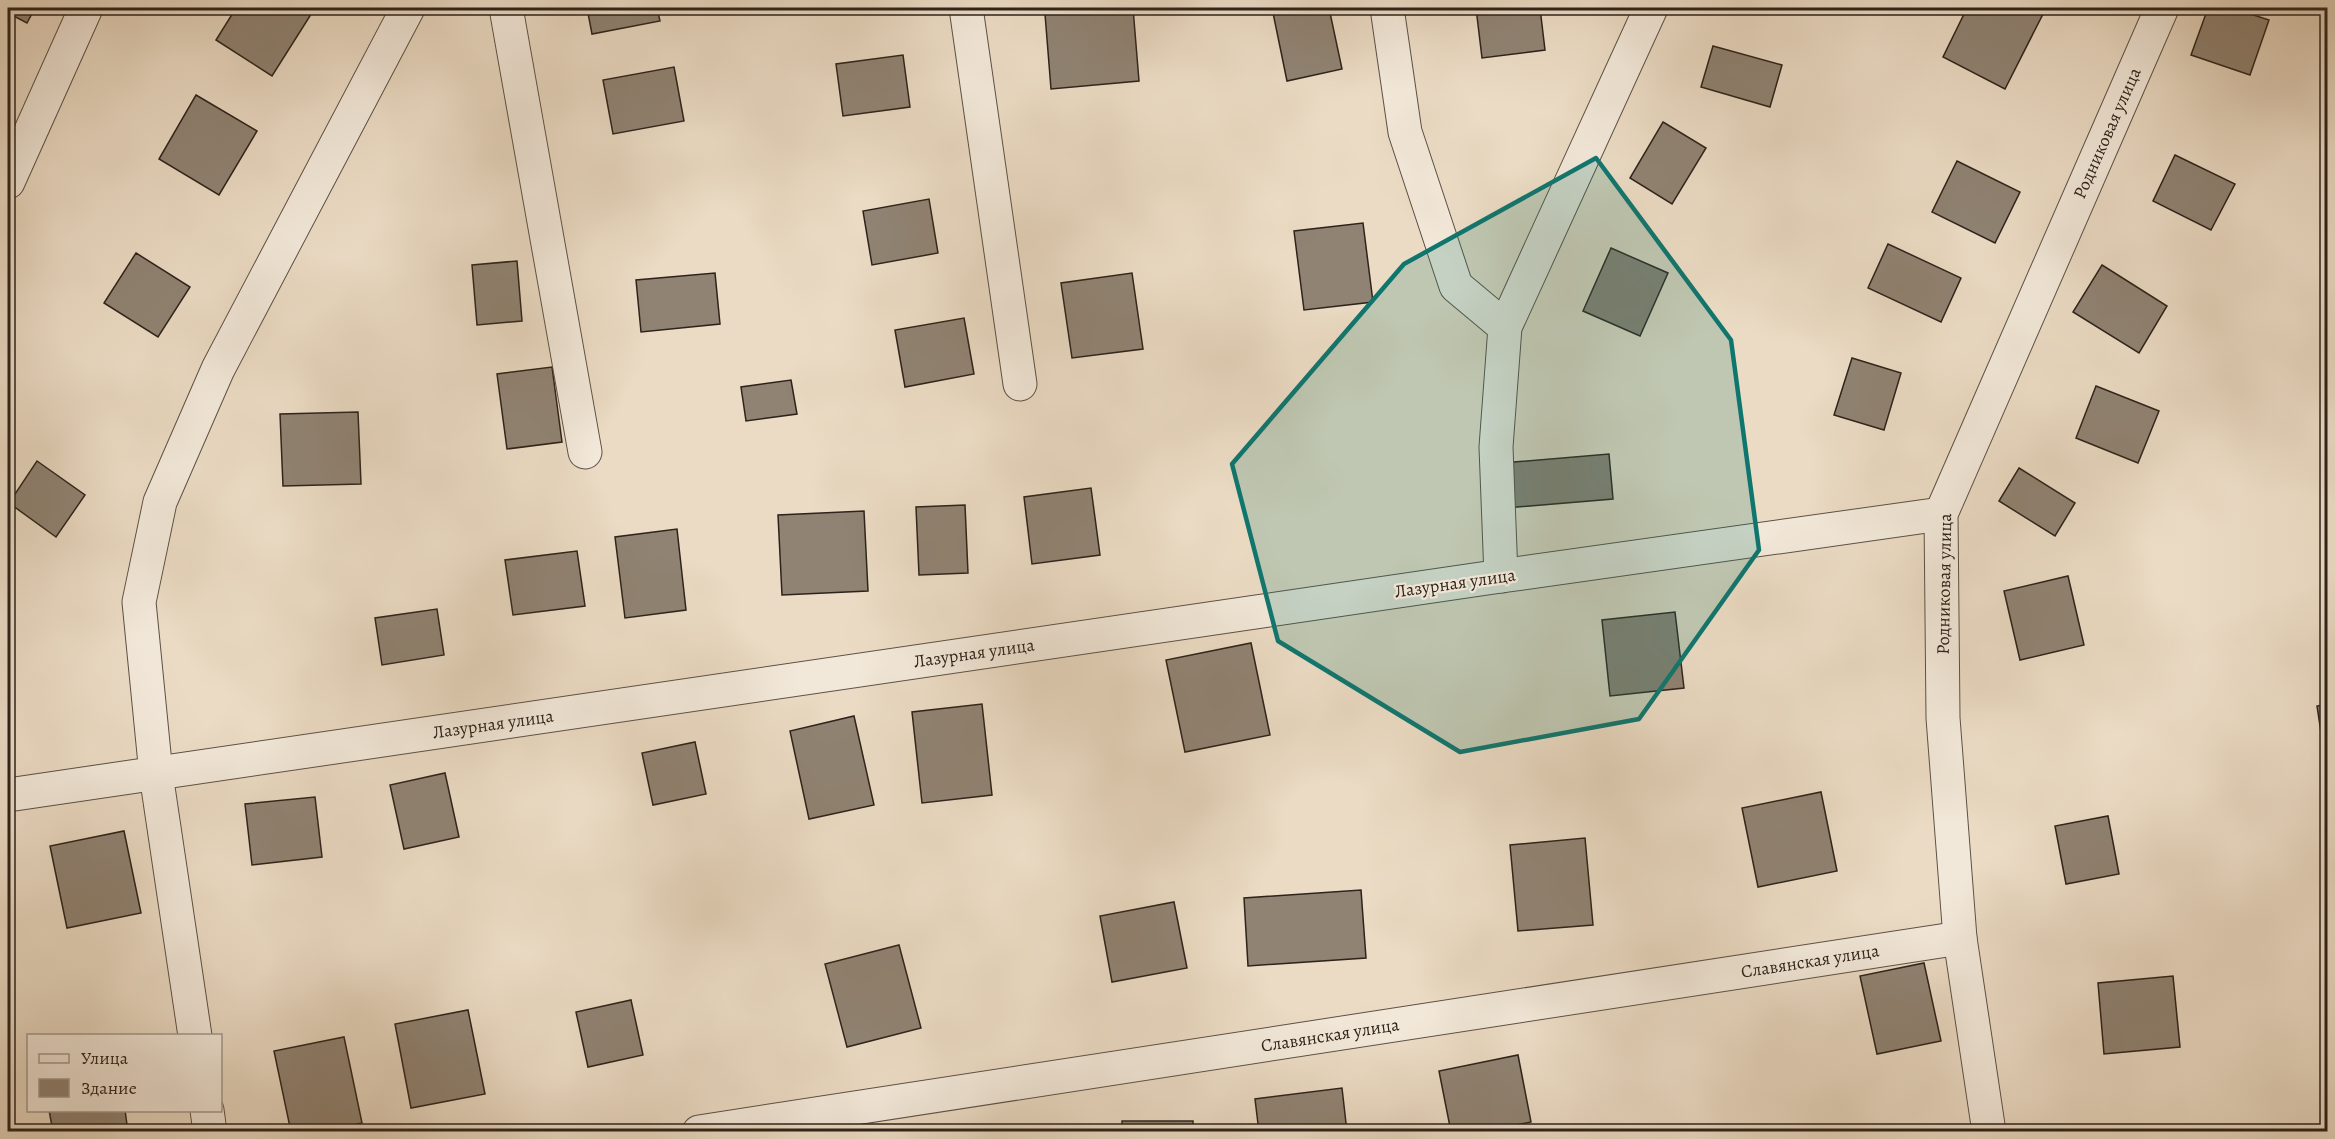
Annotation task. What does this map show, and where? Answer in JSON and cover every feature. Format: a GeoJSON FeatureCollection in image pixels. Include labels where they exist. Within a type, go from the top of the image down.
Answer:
{"type":"FeatureCollection","features":[{"type":"Feature","properties":{"kind":"street"},"geometry":{"type":"LineString","coordinates":[[8,182],[86,8]]}},
{"type":"Feature","properties":{"kind":"street"},"geometry":{"type":"LineString","coordinates":[[195,1034],[156,774],[139,602],[160,502],[218,369],[408,8]]}},
{"type":"Feature","properties":{"kind":"street"},"geometry":{"type":"LineString","coordinates":[[506,8],[585,452]]}},
{"type":"Feature","properties":{"kind":"street"},"geometry":{"type":"LineString","coordinates":[[966,8],[1020,384]]}},
{"type":"Feature","properties":{"kind":"street"},"geometry":{"type":"LineString","coordinates":[[1387,8],[1405,132],[1456,286],[1505,327]]}},
{"type":"Feature","properties":{"kind":"street"},"geometry":{"type":"LineString","coordinates":[[1501,576],[1496,447],[1505,327],[1651,8]]}},
{"type":"Feature","properties":{"kind":"street","name":"Родниковая улица"},"geometry":{"type":"LineString","coordinates":[[1989,1131],[1960,939],[1943,718],[1941,514],[2162,8]]}},
{"type":"Feature","properties":{"kind":"street","name":"Лазурная улица"},"geometry":{"type":"LineString","coordinates":[[8,795],[1501,576],[1941,514]]}},
{"type":"Feature","properties":{"kind":"street","name":"Славянская улица"},"geometry":{"type":"LineString","coordinates":[[699,1131],[1960,939]]}},
{"type":"Feature","properties":{"kind":"street"},"geometry":{"type":"LineString","coordinates":[[207,1112],[210,1131]]}},
{"type":"Feature","properties":{"kind":"highlighted area"},"geometry":{"type":"Polygon","coordinates":[[[1596,158],[1731,340],[1759,550],[1639,719],[1460,752],[1278,641],[1232,464],[1404,264],[1596,158]]]}},
{"type":"Feature","properties":{"kind":"building"},"geometry":{"type":"Polygon","coordinates":[[[8,8],[35,8],[27,23],[8,13],[8,8]]]}},
{"type":"Feature","properties":{"kind":"building"},"geometry":{"type":"Polygon","coordinates":[[[236,8],[315,8],[272,76],[216,40],[236,8]]]}},
{"type":"Feature","properties":{"kind":"building"},"geometry":{"type":"Polygon","coordinates":[[[587,8],[657,8],[660,21],[592,34],[587,8]]]}},
{"type":"Feature","properties":{"kind":"building"},"geometry":{"type":"Polygon","coordinates":[[[1133,8],[1139,81],[1051,89],[1045,14],[1133,8]]]}},
{"type":"Feature","properties":{"kind":"building"},"geometry":{"type":"Polygon","coordinates":[[[1272,8],[1329,8],[1342,69],[1287,81],[1272,8]]]}},
{"type":"Feature","properties":{"kind":"building"},"geometry":{"type":"Polygon","coordinates":[[[1476,8],[1540,8],[1545,50],[1482,58],[1476,8]]]}},
{"type":"Feature","properties":{"kind":"building"},"geometry":{"type":"Polygon","coordinates":[[[1967,8],[2030,8],[2043,14],[2005,89],[1943,57],[1967,8]]]}},
{"type":"Feature","properties":{"kind":"building"},"geometry":{"type":"Polygon","coordinates":[[[2208,8],[2232,8],[2269,20],[2250,75],[2191,55],[2208,8]]]}},
{"type":"Feature","properties":{"kind":"building"},"geometry":{"type":"Polygon","coordinates":[[[1713,46],[1782,65],[1770,107],[1701,87],[1713,46]]]}},
{"type":"Feature","properties":{"kind":"building"},"geometry":{"type":"Polygon","coordinates":[[[903,55],[910,107],[843,116],[836,64],[903,55]]]}},
{"type":"Feature","properties":{"kind":"building"},"geometry":{"type":"Polygon","coordinates":[[[674,67],[684,121],[613,134],[603,80],[674,67]]]}},
{"type":"Feature","properties":{"kind":"building"},"geometry":{"type":"Polygon","coordinates":[[[196,95],[257,131],[219,195],[159,159],[196,95]]]}},
{"type":"Feature","properties":{"kind":"building"},"geometry":{"type":"Polygon","coordinates":[[[1663,122],[1706,148],[1672,204],[1630,178],[1663,122]]]}},
{"type":"Feature","properties":{"kind":"building"},"geometry":{"type":"Polygon","coordinates":[[[2175,155],[2235,184],[2211,230],[2153,201],[2175,155]]]}},
{"type":"Feature","properties":{"kind":"building"},"geometry":{"type":"Polygon","coordinates":[[[1957,161],[2020,192],[1995,243],[1932,212],[1957,161]]]}},
{"type":"Feature","properties":{"kind":"building"},"geometry":{"type":"Polygon","coordinates":[[[929,199],[938,253],[872,265],[863,211],[929,199]]]}},
{"type":"Feature","properties":{"kind":"building"},"geometry":{"type":"Polygon","coordinates":[[[1363,223],[1373,302],[1304,310],[1294,231],[1363,223]]]}},
{"type":"Feature","properties":{"kind":"building"},"geometry":{"type":"Polygon","coordinates":[[[1888,244],[1961,278],[1941,322],[1868,288],[1888,244]]]}},
{"type":"Feature","properties":{"kind":"building"},"geometry":{"type":"Polygon","coordinates":[[[1611,248],[1668,273],[1640,336],[1583,311],[1611,248]]]}},
{"type":"Feature","properties":{"kind":"building"},"geometry":{"type":"Polygon","coordinates":[[[136,253],[190,287],[158,337],[104,303],[136,253]]]}},
{"type":"Feature","properties":{"kind":"building"},"geometry":{"type":"Polygon","coordinates":[[[517,261],[522,321],[477,325],[472,265],[517,261]]]}},
{"type":"Feature","properties":{"kind":"building"},"geometry":{"type":"Polygon","coordinates":[[[2102,265],[2167,306],[2139,353],[2073,312],[2102,265]]]}},
{"type":"Feature","properties":{"kind":"building"},"geometry":{"type":"Polygon","coordinates":[[[715,273],[720,324],[641,332],[636,280],[715,273]]]}},
{"type":"Feature","properties":{"kind":"building"},"geometry":{"type":"Polygon","coordinates":[[[1132,273],[1143,349],[1072,358],[1061,283],[1132,273]]]}},
{"type":"Feature","properties":{"kind":"building"},"geometry":{"type":"Polygon","coordinates":[[[964,318],[974,374],[905,387],[895,330],[964,318]]]}},
{"type":"Feature","properties":{"kind":"building"},"geometry":{"type":"Polygon","coordinates":[[[1852,358],[1901,373],[1884,430],[1834,415],[1852,358]]]}},
{"type":"Feature","properties":{"kind":"building"},"geometry":{"type":"Polygon","coordinates":[[[552,367],[562,442],[507,449],[497,374],[552,367]]]}},
{"type":"Feature","properties":{"kind":"building"},"geometry":{"type":"Polygon","coordinates":[[[791,380],[797,414],[746,421],[741,387],[791,380]]]}},
{"type":"Feature","properties":{"kind":"building"},"geometry":{"type":"Polygon","coordinates":[[[2096,386],[2159,411],[2138,463],[2076,438],[2096,386]]]}},
{"type":"Feature","properties":{"kind":"building"},"geometry":{"type":"Polygon","coordinates":[[[358,412],[361,484],[283,486],[280,414],[358,412]]]}},
{"type":"Feature","properties":{"kind":"building"},"geometry":{"type":"Polygon","coordinates":[[[1609,454],[1613,499],[1506,508],[1502,463],[1609,454]]]}},
{"type":"Feature","properties":{"kind":"building"},"geometry":{"type":"Polygon","coordinates":[[[37,461],[85,495],[56,537],[9,503],[37,461]]]}},
{"type":"Feature","properties":{"kind":"building"},"geometry":{"type":"Polygon","coordinates":[[[2019,468],[2075,503],[2055,536],[1999,501],[2019,468]]]}},
{"type":"Feature","properties":{"kind":"building"},"geometry":{"type":"Polygon","coordinates":[[[1091,488],[1100,555],[1032,564],[1024,497],[1091,488]]]}},
{"type":"Feature","properties":{"kind":"building"},"geometry":{"type":"Polygon","coordinates":[[[965,505],[968,573],[919,575],[916,507],[965,505]]]}},
{"type":"Feature","properties":{"kind":"building"},"geometry":{"type":"Polygon","coordinates":[[[864,511],[868,591],[782,595],[778,515],[864,511]]]}},
{"type":"Feature","properties":{"kind":"building"},"geometry":{"type":"Polygon","coordinates":[[[677,529],[686,610],[625,618],[615,537],[677,529]]]}},
{"type":"Feature","properties":{"kind":"building"},"geometry":{"type":"Polygon","coordinates":[[[577,551],[585,606],[513,615],[505,560],[577,551]]]}},
{"type":"Feature","properties":{"kind":"building"},"geometry":{"type":"Polygon","coordinates":[[[2068,576],[2084,645],[2020,660],[2004,591],[2068,576]]]}},
{"type":"Feature","properties":{"kind":"building"},"geometry":{"type":"Polygon","coordinates":[[[437,609],[444,655],[382,665],[375,618],[437,609]]]}},
{"type":"Feature","properties":{"kind":"building"},"geometry":{"type":"Polygon","coordinates":[[[1675,612],[1684,688],[1610,696],[1602,620],[1675,612]]]}},
{"type":"Feature","properties":{"kind":"building"},"geometry":{"type":"Polygon","coordinates":[[[1251,643],[1270,735],[1185,752],[1166,660],[1251,643]]]}},
{"type":"Feature","properties":{"kind":"building"},"geometry":{"type":"Polygon","coordinates":[[[982,704],[992,795],[922,803],[912,712],[982,704]]]}},
{"type":"Feature","properties":{"kind":"building"},"geometry":{"type":"Polygon","coordinates":[[[2328,704],[2328,765],[2326,765],[2317,706],[2328,704]]]}},
{"type":"Feature","properties":{"kind":"building"},"geometry":{"type":"Polygon","coordinates":[[[854,716],[874,805],[809,819],[790,731],[854,716]]]}},
{"type":"Feature","properties":{"kind":"building"},"geometry":{"type":"Polygon","coordinates":[[[695,742],[706,794],[653,805],[642,753],[695,742]]]}},
{"type":"Feature","properties":{"kind":"building"},"geometry":{"type":"Polygon","coordinates":[[[445,773],[459,837],[404,849],[390,785],[445,773]]]}},
{"type":"Feature","properties":{"kind":"building"},"geometry":{"type":"Polygon","coordinates":[[[1821,792],[1837,871],[1758,887],[1742,808],[1821,792]]]}},
{"type":"Feature","properties":{"kind":"building"},"geometry":{"type":"Polygon","coordinates":[[[315,797],[322,857],[252,865],[245,804],[315,797]]]}},
{"type":"Feature","properties":{"kind":"building"},"geometry":{"type":"Polygon","coordinates":[[[2108,816],[2119,874],[2066,884],[2055,826],[2108,816]]]}},
{"type":"Feature","properties":{"kind":"building"},"geometry":{"type":"Polygon","coordinates":[[[124,831],[141,913],[67,928],[50,846],[124,831]]]}},
{"type":"Feature","properties":{"kind":"building"},"geometry":{"type":"Polygon","coordinates":[[[1585,838],[1593,925],[1518,931],[1510,845],[1585,838]]]}},
{"type":"Feature","properties":{"kind":"building"},"geometry":{"type":"Polygon","coordinates":[[[1361,890],[1366,958],[1248,966],[1244,898],[1361,890]]]}},
{"type":"Feature","properties":{"kind":"building"},"geometry":{"type":"Polygon","coordinates":[[[1174,902],[1187,968],[1112,982],[1100,916],[1174,902]]]}},
{"type":"Feature","properties":{"kind":"building"},"geometry":{"type":"Polygon","coordinates":[[[899,945],[921,1028],[847,1047],[825,964],[899,945]]]}},
{"type":"Feature","properties":{"kind":"building"},"geometry":{"type":"Polygon","coordinates":[[[1924,963],[1941,1041],[1877,1054],[1860,976],[1924,963]]]}},
{"type":"Feature","properties":{"kind":"building"},"geometry":{"type":"Polygon","coordinates":[[[2173,976],[2180,1047],[2104,1054],[2098,983],[2173,976]]]}},
{"type":"Feature","properties":{"kind":"building"},"geometry":{"type":"Polygon","coordinates":[[[631,1000],[643,1055],[588,1067],[576,1012],[631,1000]]]}},
{"type":"Feature","properties":{"kind":"building"},"geometry":{"type":"Polygon","coordinates":[[[468,1010],[485,1094],[411,1108],[395,1024],[468,1010]]]}},
{"type":"Feature","properties":{"kind":"building"},"geometry":{"type":"Polygon","coordinates":[[[344,1037],[362,1123],[320,1132],[291,1132],[274,1051],[344,1037]]]}},
{"type":"Feature","properties":{"kind":"building"},"geometry":{"type":"Polygon","coordinates":[[[1518,1055],[1531,1122],[1482,1132],[1451,1132],[1439,1071],[1518,1055]]]}},
{"type":"Feature","properties":{"kind":"building"},"geometry":{"type":"Polygon","coordinates":[[[1342,1088],[1347,1132],[1259,1132],[1255,1099],[1342,1088]]]}},
{"type":"Feature","properties":{"kind":"building"},"geometry":{"type":"Polygon","coordinates":[[[49,1112],[125,1112],[128,1132],[53,1132],[49,1112]]]}},
{"type":"Feature","properties":{"kind":"building"},"geometry":{"type":"Polygon","coordinates":[[[1122,1121],[1193,1121],[1193,1132],[1122,1132],[1122,1121]]]}}]}
